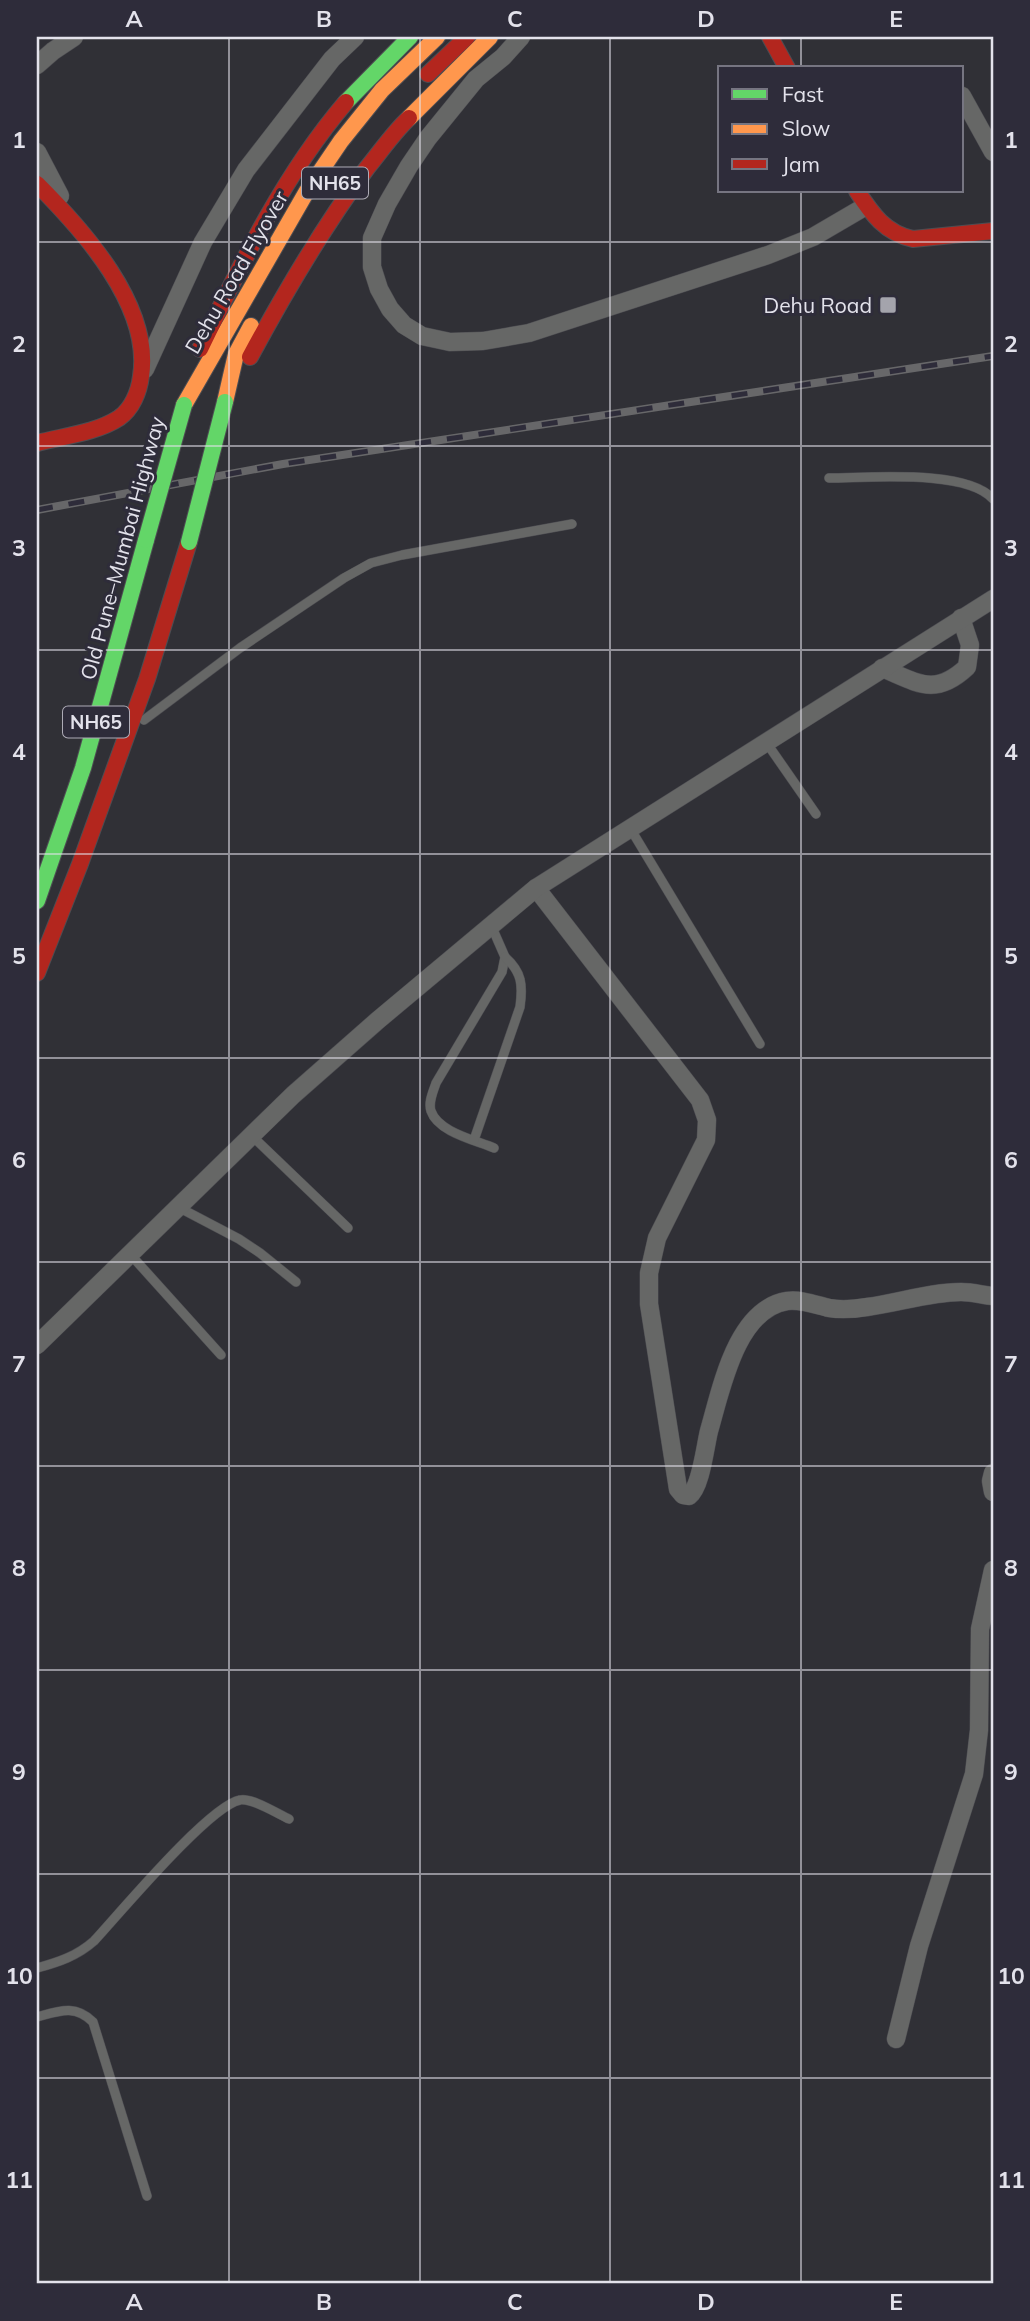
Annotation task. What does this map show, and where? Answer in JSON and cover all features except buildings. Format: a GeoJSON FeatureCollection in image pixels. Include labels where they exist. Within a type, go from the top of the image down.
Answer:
{"type":"FeatureCollection","features":[{"type":"Feature","properties":{"kind":"main road"},"geometry":{"type":"LineString","coordinates":[[184,405],[197,354],[258,231],[290,176],[353,94],[410,37]]}},
{"type":"Feature","properties":{"kind":"main road","name":"Dehu Road Flyover"},"geometry":{"type":"LineString","coordinates":[[184,405],[307,191],[341,141],[382,90],[437,37]]}},
{"type":"Feature","properties":{"kind":"main road"},"geometry":{"type":"LineString","coordinates":[[419,82],[467,37]]}},
{"type":"Feature","properties":{"kind":"main road"},"geometry":{"type":"LineString","coordinates":[[126,734],[147,679],[189,542],[225,402],[279,303],[341,203],[397,129],[490,37]]}},
{"type":"Feature","properties":{"kind":"main road"},"geometry":{"type":"LineString","coordinates":[[770,37],[786,66]]}},
{"type":"Feature","properties":{"kind":"main road"},"geometry":{"type":"LineString","coordinates":[[37,184],[71,218],[117,282],[135,325],[145,370],[139,391],[127,411],[107,424],[37,443]]}},
{"type":"Feature","properties":{"kind":"main road"},"geometry":{"type":"LineString","coordinates":[[862,198],[887,231],[901,238],[993,231]]}},
{"type":"Feature","properties":{"kind":"main road","name":"Dehu Road Flyover"},"geometry":{"type":"LineString","coordinates":[[225,402],[236,354],[292,251]]}},
{"type":"Feature","properties":{"kind":"main road","name":"Old Pune–Mumbai Highway"},"geometry":{"type":"LineString","coordinates":[[37,901],[50,854],[100,707],[184,405]]}},
{"type":"Feature","properties":{"kind":"main road","name":"NH65"},"geometry":{"type":"LineString","coordinates":[[37,973],[80,864],[126,734]]}},
{"type":"Feature","properties":{"kind":"street"},"geometry":{"type":"LineString","coordinates":[[37,65],[52,51],[74,37]]}},
{"type":"Feature","properties":{"kind":"street"},"geometry":{"type":"LineString","coordinates":[[145,370],[203,242],[246,170],[332,59],[355,37]]}},
{"type":"Feature","properties":{"kind":"street"},"geometry":{"type":"LineString","coordinates":[[521,37],[503,57],[476,79],[428,138],[387,204],[372,238],[372,267],[379,289],[404,326],[422,336],[450,342],[471,342],[529,333],[768,255],[813,237],[862,198]]}},
{"type":"Feature","properties":{"kind":"street"},"geometry":{"type":"LineString","coordinates":[[964,100],[993,152]]}},
{"type":"Feature","properties":{"kind":"street"},"geometry":{"type":"LineString","coordinates":[[37,152],[71,218]]}},
{"type":"Feature","properties":{"kind":"street"},"geometry":{"type":"LineString","coordinates":[[37,1345],[293,1095],[536,888],[993,599]]}},
{"type":"Feature","properties":{"kind":"street"},"geometry":{"type":"LineString","coordinates":[[882,668],[916,682],[934,686],[954,679],[967,667],[969,656],[970,645],[961,618]]}},
{"type":"Feature","properties":{"kind":"street"},"geometry":{"type":"LineString","coordinates":[[536,888],[700,1100],[707,1120],[706,1140],[657,1238],[649,1273],[649,1304],[662,1393],[678,1489],[683,1495],[689,1496],[697,1485],[709,1430],[744,1332],[769,1306],[789,1300],[833,1308],[865,1307],[961,1292],[993,1296]]}},
{"type":"Feature","properties":{"kind":"street"},"geometry":{"type":"LineString","coordinates":[[993,1473],[993,1492]]}},
{"type":"Feature","properties":{"kind":"street"},"geometry":{"type":"LineString","coordinates":[[896,2039],[919,1946],[974,1774],[979,1730],[980,1629],[993,1570]]}},
{"type":"Feature","properties":{"kind":"lane"},"geometry":{"type":"LineString","coordinates":[[829,478],[947,478],[970,484],[993,499]]}},
{"type":"Feature","properties":{"kind":"lane"},"geometry":{"type":"LineString","coordinates":[[126,734],[240,648],[344,578],[371,564],[402,555],[572,524]]}},
{"type":"Feature","properties":{"kind":"lane"},"geometry":{"type":"LineString","coordinates":[[766,742],[816,814]]}},
{"type":"Feature","properties":{"kind":"lane"},"geometry":{"type":"LineString","coordinates":[[631,828],[760,1044]]}},
{"type":"Feature","properties":{"kind":"lane"},"geometry":{"type":"LineString","coordinates":[[50,854],[80,864]]}},
{"type":"Feature","properties":{"kind":"lane"},"geometry":{"type":"LineString","coordinates":[[474,1140],[520,1007],[523,988],[521,976],[505,957],[491,925]]}},
{"type":"Feature","properties":{"kind":"lane"},"geometry":{"type":"LineString","coordinates":[[494,1148],[437,1122],[430,1110],[430,1098],[436,1083],[502,972],[505,957]]}},
{"type":"Feature","properties":{"kind":"lane"},"geometry":{"type":"LineString","coordinates":[[251,1135],[348,1228]]}},
{"type":"Feature","properties":{"kind":"lane"},"geometry":{"type":"LineString","coordinates":[[178,1207],[250,1246],[296,1282]]}},
{"type":"Feature","properties":{"kind":"lane"},"geometry":{"type":"LineString","coordinates":[[130,1254],[221,1355]]}},
{"type":"Feature","properties":{"kind":"lane"},"geometry":{"type":"LineString","coordinates":[[37,1968],[62,1961],[84,1950],[162,1866],[212,1817],[230,1804],[241,1799],[252,1801],[289,1819]]}},
{"type":"Feature","properties":{"kind":"lane"},"geometry":{"type":"LineString","coordinates":[[37,2017],[72,2010],[84,2013],[93,2022],[147,2196]]}},
{"type":"Feature","properties":{"kind":"railway"},"geometry":{"type":"LineString","coordinates":[[37,510],[283,464],[993,356]]}},
{"type":"Feature","properties":{"kind":"traffic: fast"},"geometry":{"type":"LineString","coordinates":[[346,102],[410,37]]}},
{"type":"Feature","properties":{"kind":"traffic: fast"},"geometry":{"type":"LineString","coordinates":[[189,542],[225,402]]}},
{"type":"Feature","properties":{"kind":"traffic: fast"},"geometry":{"type":"LineString","coordinates":[[146,540],[184,405]]}},
{"type":"Feature","properties":{"kind":"traffic: fast"},"geometry":{"type":"LineString","coordinates":[[37,901],[83,768],[146,540]]}},
{"type":"Feature","properties":{"kind":"traffic: slow"},"geometry":{"type":"LineString","coordinates":[[184,405],[307,191],[341,141],[382,90],[437,37]]}},
{"type":"Feature","properties":{"kind":"traffic: slow"},"geometry":{"type":"LineString","coordinates":[[409,118],[490,37]]}},
{"type":"Feature","properties":{"kind":"traffic: slow"},"geometry":{"type":"LineString","coordinates":[[225,402],[236,354],[251,326]]}},
{"type":"Feature","properties":{"kind":"traffic: jam"},"geometry":{"type":"LineString","coordinates":[[428,74],[467,37]]}},
{"type":"Feature","properties":{"kind":"traffic: jam"},"geometry":{"type":"LineString","coordinates":[[770,37],[786,66]]}},
{"type":"Feature","properties":{"kind":"traffic: jam"},"geometry":{"type":"LineString","coordinates":[[200,349],[248,252],[283,190],[323,130],[346,102]]}},
{"type":"Feature","properties":{"kind":"traffic: jam"},"geometry":{"type":"LineString","coordinates":[[250,357],[335,213],[367,168],[409,118]]}},
{"type":"Feature","properties":{"kind":"traffic: jam"},"geometry":{"type":"LineString","coordinates":[[37,184],[74,224],[110,271],[136,323],[142,350],[139,388],[124,414],[90,431],[37,443]]}},
{"type":"Feature","properties":{"kind":"traffic: jam"},"geometry":{"type":"LineString","coordinates":[[858,192],[887,227],[913,239],[993,231]]}},
{"type":"Feature","properties":{"kind":"traffic: jam"},"geometry":{"type":"LineString","coordinates":[[37,973],[147,679],[189,542]]}},
{"type":"Feature","properties":{"kind":"place","name":"Dehu Road"},"geometry":{"type":"Point","coordinates":[888,305]}}]}
